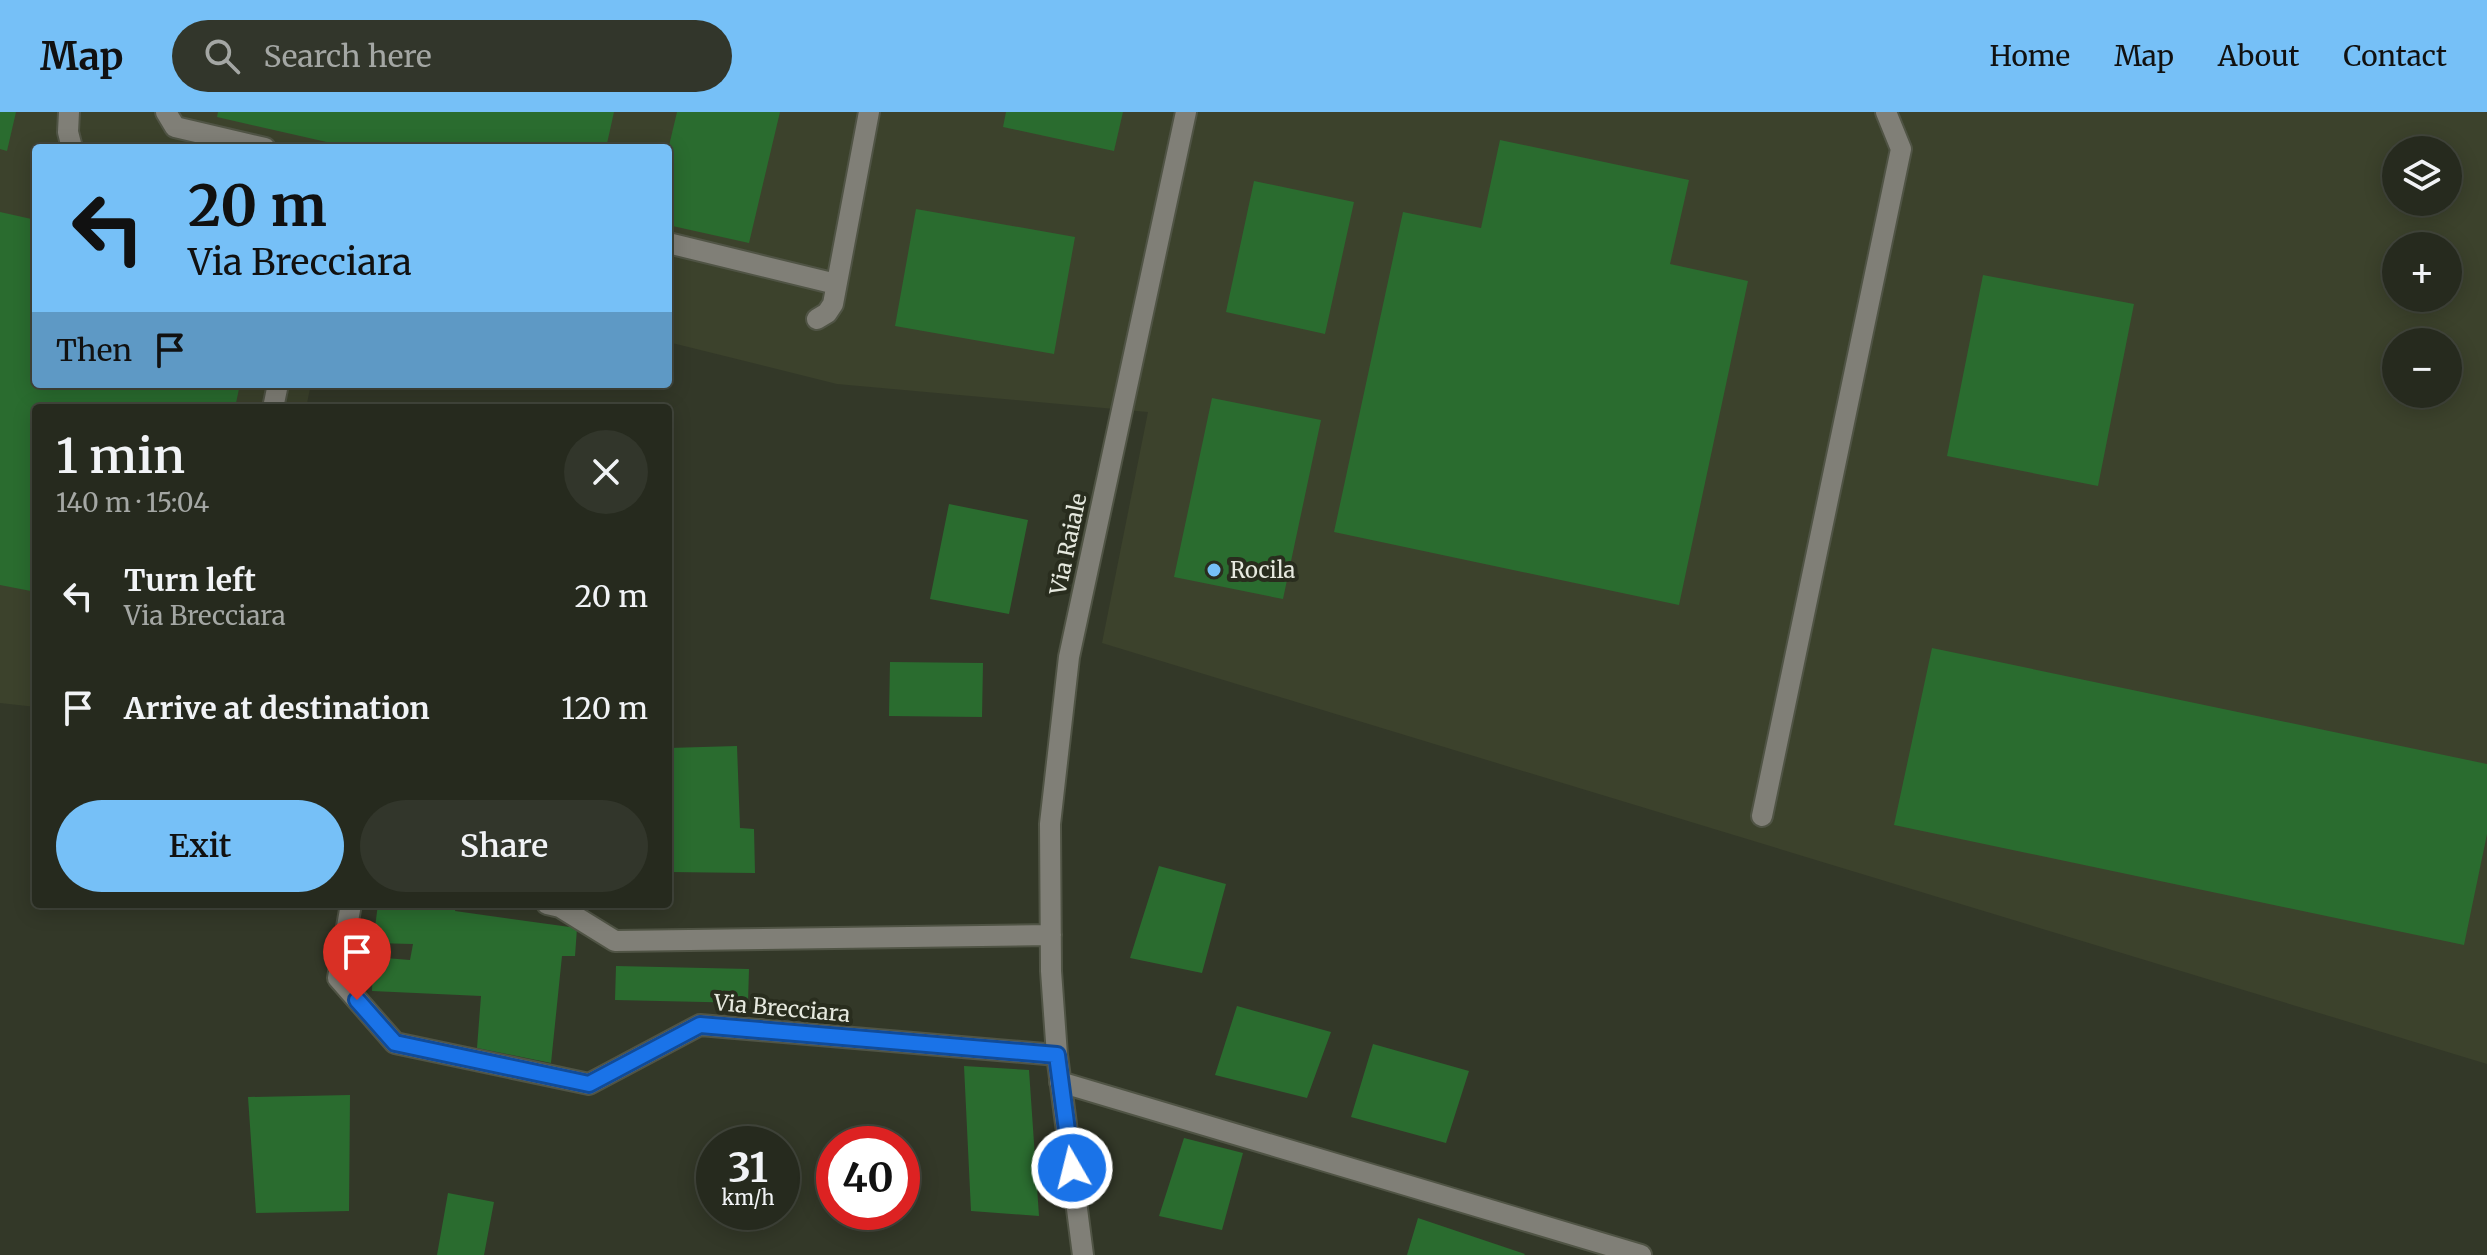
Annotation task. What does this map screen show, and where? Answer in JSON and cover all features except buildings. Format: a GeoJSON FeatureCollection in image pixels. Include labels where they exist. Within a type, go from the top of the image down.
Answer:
{"type":"FeatureCollection","features":[{"type":"Feature","properties":{"kind":"street"},"geometry":{"type":"LineString","coordinates":[[69,112],[71,144]]}},
{"type":"Feature","properties":{"kind":"street"},"geometry":{"type":"LineString","coordinates":[[166,112],[175,127],[248,144]]}},
{"type":"Feature","properties":{"kind":"street"},"geometry":{"type":"LineString","coordinates":[[817,319],[827,313],[833,304],[869,112]]}},
{"type":"Feature","properties":{"kind":"street","name":"Via Raiale"},"geometry":{"type":"LineString","coordinates":[[1083,1255],[1057,1055],[1050,824],[1069,657],[1186,112]]}},
{"type":"Feature","properties":{"kind":"street"},"geometry":{"type":"LineString","coordinates":[[1762,816],[1901,149],[1886,112]]}},
{"type":"Feature","properties":{"kind":"street"},"geometry":{"type":"LineString","coordinates":[[672,244],[836,284]]}},
{"type":"Feature","properties":{"kind":"street","name":"Via Brecciara"},"geometry":{"type":"LineString","coordinates":[[350,908],[338,978],[395,1043],[589,1084],[700,1025],[1057,1055]]}},
{"type":"Feature","properties":{"kind":"street"},"geometry":{"type":"LineString","coordinates":[[562,908],[615,941],[1051,935]]}},
{"type":"Feature","properties":{"kind":"street"},"geometry":{"type":"LineString","coordinates":[[1060,1082],[1641,1255]]}},
{"type":"Feature","properties":{"kind":"shaded area"},"geometry":{"type":"Polygon","coordinates":[[[0,112],[2487,112],[2487,1064],[1102,643],[1148,412],[837,384],[672,343],[672,144],[32,144],[32,388],[310,388],[307,404],[32,404],[32,707],[0,703],[0,112]]]}},
{"type":"Feature","properties":{"kind":"place","name":"Rocila"},"geometry":{"type":"Point","coordinates":[1214,570]}},
{"type":"Feature","properties":{"kind":"route"},"geometry":{"type":"LineString","coordinates":[[357,1000],[395,1043],[589,1084],[700,1025],[1057,1055],[1072,1168]]}}]}
